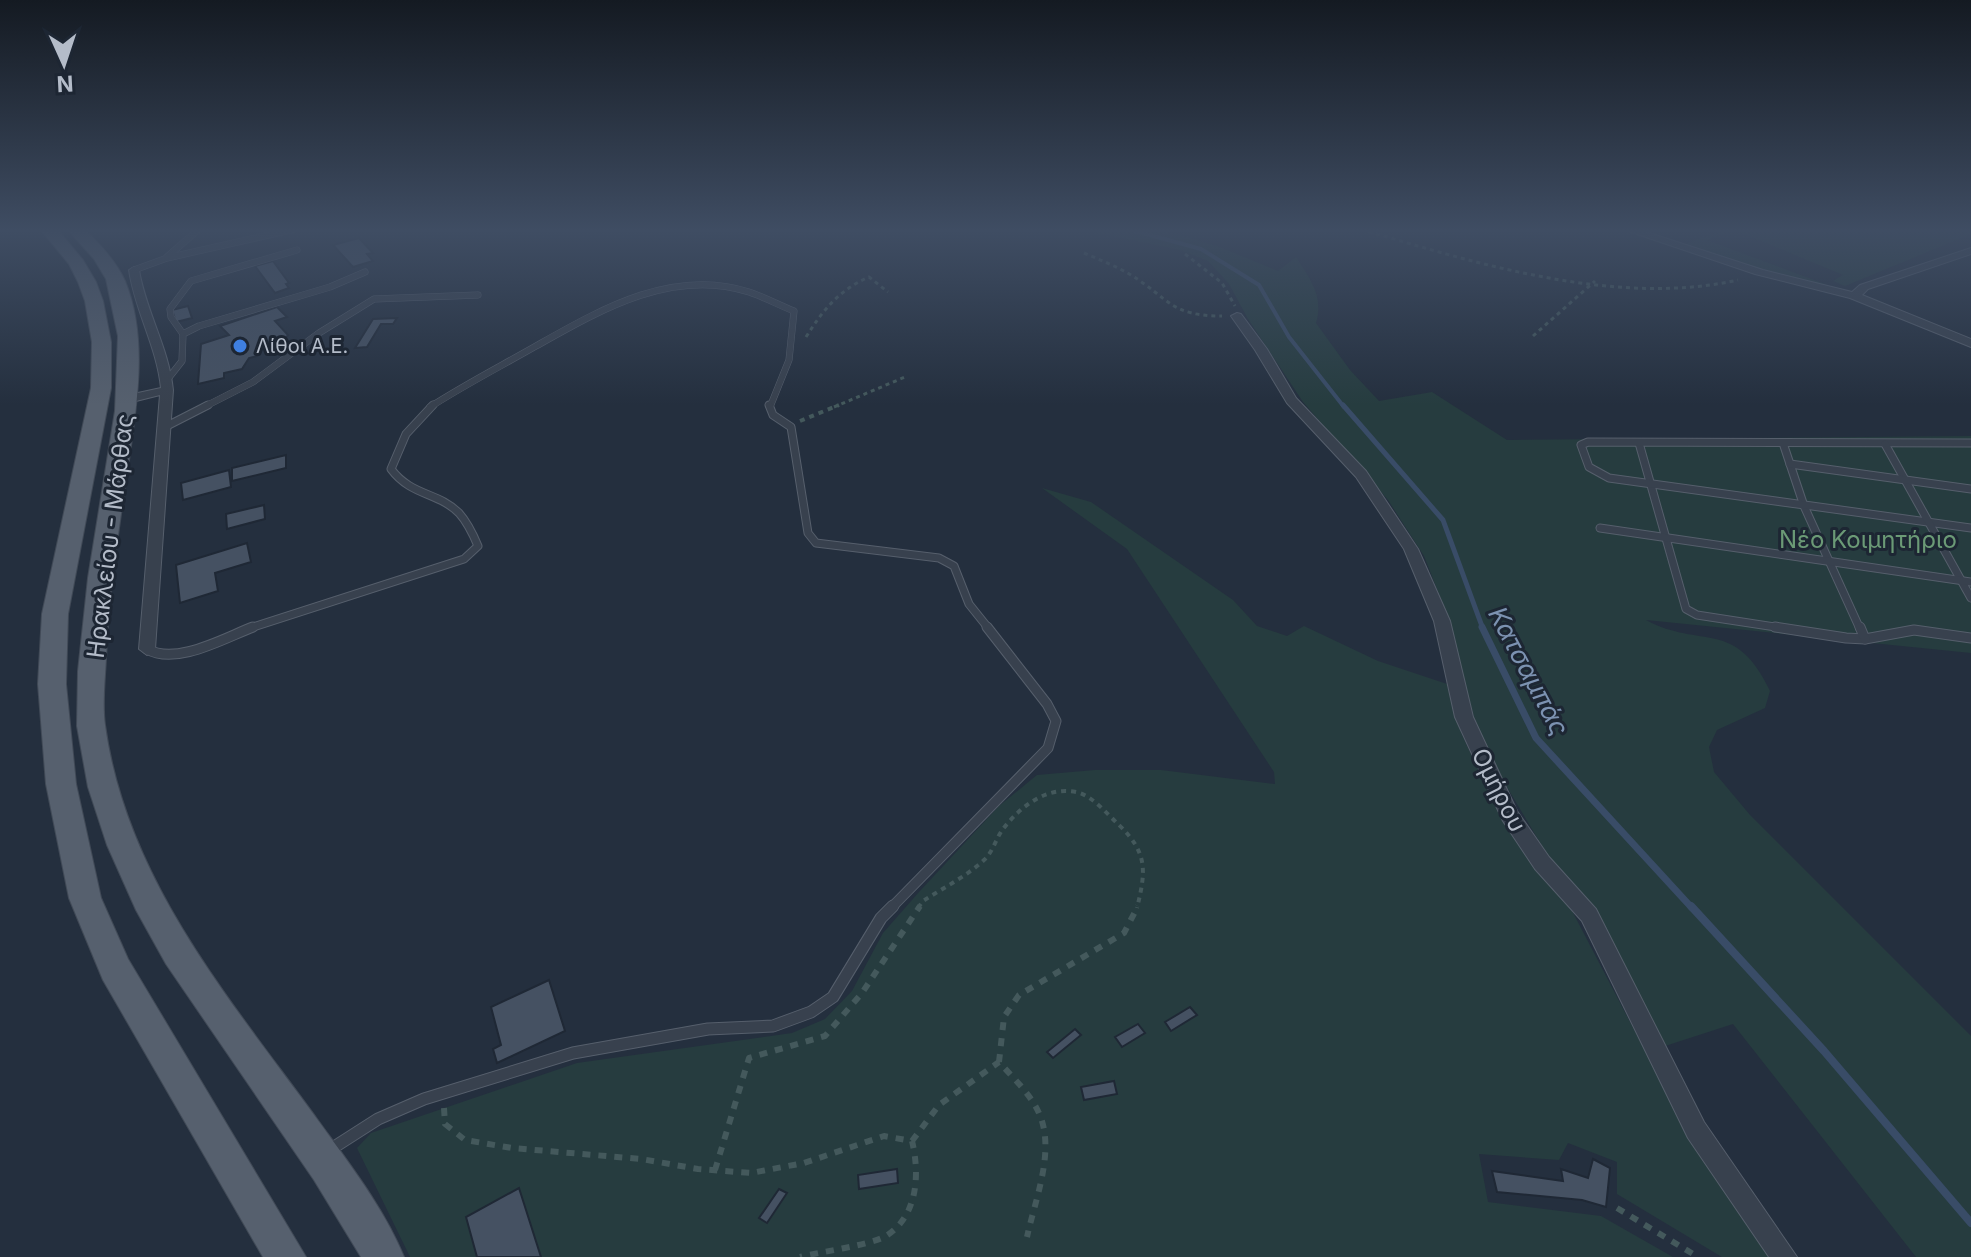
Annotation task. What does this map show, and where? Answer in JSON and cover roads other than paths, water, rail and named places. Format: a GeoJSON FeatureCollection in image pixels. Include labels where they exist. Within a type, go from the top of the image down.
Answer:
{"type":"FeatureCollection","features":[{"type":"Feature","properties":{"kind":"main road","name":"Ηρακλείου - Μάρθας"},"geometry":{"type":"LineString","coordinates":[[91,288],[103,358],[101,388],[55,614],[52,684],[61,784],[85,898],[115,969],[286,1257]]}},
{"type":"Feature","properties":{"kind":"main road","name":"Ηρακλείου - Μάρθας"},"geometry":{"type":"LineString","coordinates":[[119,288],[128,335],[128,399],[95,614],[91,723],[101,783],[120,843],[162,928],[219,1017],[320,1156],[384,1257]]}},
{"type":"Feature","properties":{"kind":"street"},"geometry":{"type":"LineString","coordinates":[[136,288],[166,365],[167,385],[147,649]]}},
{"type":"Feature","properties":{"kind":"street"},"geometry":{"type":"LineString","coordinates":[[1821,288],[1854,296],[1971,343]]}},
{"type":"Feature","properties":{"kind":"street"},"geometry":{"type":"LineString","coordinates":[[1854,296],[1854,292],[1863,288]]}},
{"type":"Feature","properties":{"kind":"street","name":"Ομήρου"},"geometry":{"type":"LineString","coordinates":[[1237,316],[1291,400],[1361,474],[1411,549],[1442,621],[1464,717],[1510,816],[1542,863],[1589,915],[1696,1130],[1784,1257]]}},
{"type":"Feature","properties":{"kind":"street"},"geometry":{"type":"LineString","coordinates":[[128,399],[167,385]]}},
{"type":"Feature","properties":{"kind":"lane"},"geometry":{"type":"LineString","coordinates":[[167,385],[182,361],[183,334],[171,317],[170,309],[186,288]]}},
{"type":"Feature","properties":{"kind":"lane"},"geometry":{"type":"LineString","coordinates":[[183,334],[199,326],[328,288]]}},
{"type":"Feature","properties":{"kind":"lane"},"geometry":{"type":"LineString","coordinates":[[147,649],[157,655],[178,654],[350,593],[464,559],[478,546],[459,511],[435,496],[408,490],[398,482],[391,469],[395,451],[407,431],[431,406],[587,317],[637,295],[669,288]]}},
{"type":"Feature","properties":{"kind":"lane"},"geometry":{"type":"LineString","coordinates":[[320,1156],[378,1119],[442,1093],[573,1053],[708,1029],[773,1026],[811,1012],[833,997],[881,918],[1048,748],[1056,721],[1047,704],[969,604],[954,566],[939,558],[816,543],[808,533],[789,426],[773,415],[769,404],[789,360],[794,311],[747,291],[720,288]]}},
{"type":"Feature","properties":{"kind":"lane"},"geometry":{"type":"LineString","coordinates":[[165,427],[253,382],[319,333],[374,299],[478,295]]}},
{"type":"Feature","properties":{"kind":"lane"},"geometry":{"type":"LineString","coordinates":[[1639,443],[1686,609],[1697,615],[1865,639],[1914,630],[1971,638]]}},
{"type":"Feature","properties":{"kind":"lane"},"geometry":{"type":"LineString","coordinates":[[1783,443],[1804,506],[1865,639]]}},
{"type":"Feature","properties":{"kind":"lane"},"geometry":{"type":"LineString","coordinates":[[1971,443],[1581,445],[1592,470],[1609,478],[1971,528]]}},
{"type":"Feature","properties":{"kind":"lane"},"geometry":{"type":"LineString","coordinates":[[1885,444],[1966,582],[1971,598]]}},
{"type":"Feature","properties":{"kind":"lane"},"geometry":{"type":"LineString","coordinates":[[1790,464],[1971,489]]}},
{"type":"Feature","properties":{"kind":"lane"},"geometry":{"type":"LineString","coordinates":[[1600,528],[1966,582]]}},
{"type":"Feature","properties":{"kind":"waterway","name":"Κατσαμπάς"},"geometry":{"type":"LineString","coordinates":[[1261,288],[1289,337],[1344,407]]}},
{"type":"Feature","properties":{"kind":"waterway","name":"Κατσαμπάς"},"geometry":{"type":"LineString","coordinates":[[1343,405],[1443,520],[1483,629]]}},
{"type":"Feature","properties":{"kind":"waterway","name":"Κατσαμπάς"},"geometry":{"type":"LineString","coordinates":[[1482,627],[1536,738],[1692,908]]}},
{"type":"Feature","properties":{"kind":"waterway","name":"Κατσαμπάς"},"geometry":{"type":"LineString","coordinates":[[1691,906],[1824,1051],[1971,1223]]}},
{"type":"Feature","properties":{"kind":"place","name":"Λίθοι Α.Ε."},"geometry":{"type":"Point","coordinates":[240,346]}},
{"type":"Feature","properties":{"kind":"park label","name":"Νέο Κοιμητήριο"},"geometry":{"type":"Point","coordinates":[1868,539]}}]}
